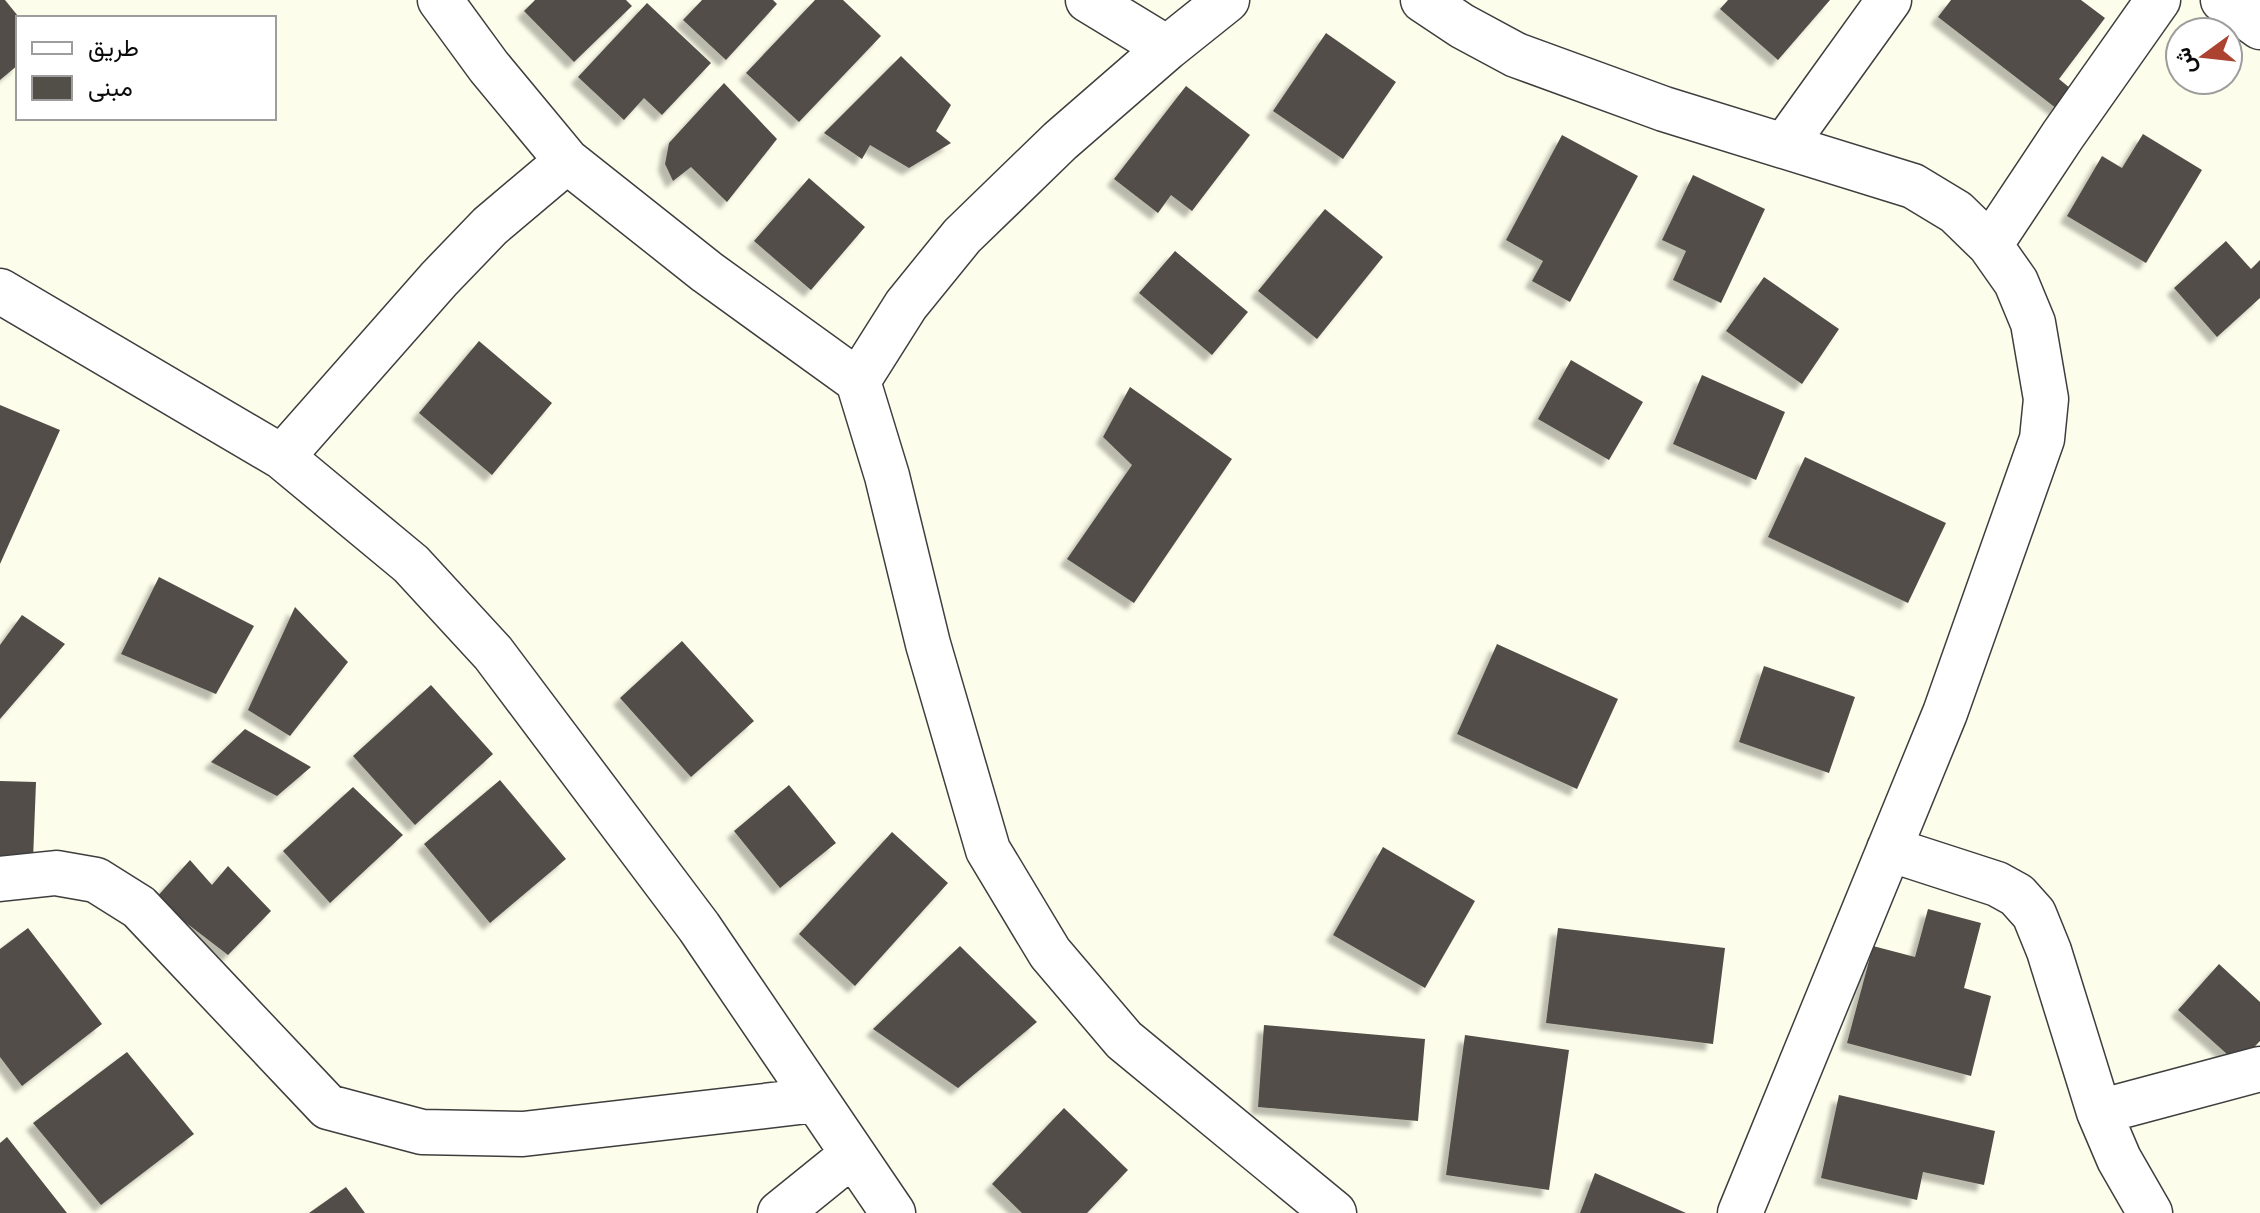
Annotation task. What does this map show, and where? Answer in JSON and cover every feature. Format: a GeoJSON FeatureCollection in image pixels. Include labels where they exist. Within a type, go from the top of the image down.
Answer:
{"type":"FeatureCollection","features":[{"type":"Feature","properties":{"kind":"street"},"geometry":{"type":"LineString","coordinates":[[440,0],[489,67],[567,161],[707,272],[858,381],[887,476],[928,644],[988,850],[1050,953],[1124,1040],[1334,1213]]}},
{"type":"Feature","properties":{"kind":"street"},"geometry":{"type":"LineString","coordinates":[[1088,0],[1167,48]]}},
{"type":"Feature","properties":{"kind":"street"},"geometry":{"type":"LineString","coordinates":[[858,381],[906,305],[962,236],[1060,141],[1227,0]]}},
{"type":"Feature","properties":{"kind":"street"},"geometry":{"type":"LineString","coordinates":[[1423,0],[1462,26],[1516,55],[1664,109],[1913,186],[1956,212],[1990,245],[2016,282],[2033,323],[2046,399],[2042,439],[1945,713],[1740,1213]]}},
{"type":"Feature","properties":{"kind":"street"},"geometry":{"type":"LineString","coordinates":[[1784,146],[1889,0]]}},
{"type":"Feature","properties":{"kind":"street"},"geometry":{"type":"LineString","coordinates":[[1990,245],[2158,0]]}},
{"type":"Feature","properties":{"kind":"street"},"geometry":{"type":"LineString","coordinates":[[2223,0],[2260,27]]}},
{"type":"Feature","properties":{"kind":"street"},"geometry":{"type":"LineString","coordinates":[[282,457],[449,268],[490,226],[567,161]]}},
{"type":"Feature","properties":{"kind":"street"},"geometry":{"type":"LineString","coordinates":[[0,291],[282,457],[411,564],[493,653],[699,927],[893,1213]]}},
{"type":"Feature","properties":{"kind":"street"},"geometry":{"type":"LineString","coordinates":[[1889,849],[1997,884],[2017,895],[2034,914],[2049,951],[2099,1112],[2119,1159],[2150,1213]]}},
{"type":"Feature","properties":{"kind":"street"},"geometry":{"type":"LineString","coordinates":[[0,879],[56,873],[96,880],[139,907],[328,1107],[342,1111],[422,1132],[523,1134],[816,1100]]}},
{"type":"Feature","properties":{"kind":"street"},"geometry":{"type":"LineString","coordinates":[[2099,1112],[2260,1069]]}},
{"type":"Feature","properties":{"kind":"street"},"geometry":{"type":"LineString","coordinates":[[780,1213],[853,1154]]}},
{"type":"Feature","properties":{"kind":"building"},"geometry":{"type":"Polygon","coordinates":[[[0,0],[5,0],[18,16],[16,67],[0,80],[0,0]]]}},
{"type":"Feature","properties":{"kind":"building"},"geometry":{"type":"Polygon","coordinates":[[[535,0],[626,0],[632,6],[574,62],[524,11],[535,0]]]}},
{"type":"Feature","properties":{"kind":"building"},"geometry":{"type":"Polygon","coordinates":[[[702,0],[773,0],[777,4],[726,60],[683,20],[702,0]]]}},
{"type":"Feature","properties":{"kind":"building"},"geometry":{"type":"Polygon","coordinates":[[[815,0],[843,0],[881,36],[799,122],[746,73],[815,0]]]}},
{"type":"Feature","properties":{"kind":"building"},"geometry":{"type":"Polygon","coordinates":[[[1728,0],[1830,0],[1778,60],[1720,9],[1728,0]]]}},
{"type":"Feature","properties":{"kind":"building"},"geometry":{"type":"Polygon","coordinates":[[[1951,0],[2081,0],[2105,18],[2059,79],[2076,93],[2061,112],[1938,17],[1951,0]]]}},
{"type":"Feature","properties":{"kind":"building"},"geometry":{"type":"Polygon","coordinates":[[[647,3],[711,63],[662,115],[644,98],[624,120],[578,77],[647,3]]]}},
{"type":"Feature","properties":{"kind":"building"},"geometry":{"type":"Polygon","coordinates":[[[1326,33],[1396,82],[1343,159],[1273,111],[1326,33]]]}},
{"type":"Feature","properties":{"kind":"building"},"geometry":{"type":"Polygon","coordinates":[[[901,56],[951,105],[936,131],[951,143],[909,168],[870,145],[862,159],[824,133],[901,56]]]}},
{"type":"Feature","properties":{"kind":"building"},"geometry":{"type":"Polygon","coordinates":[[[724,83],[777,139],[727,202],[691,167],[673,181],[665,164],[669,143],[724,83]]]}},
{"type":"Feature","properties":{"kind":"building"},"geometry":{"type":"Polygon","coordinates":[[[1186,86],[1250,135],[1192,211],[1171,195],[1158,213],[1114,179],[1186,86]]]}},
{"type":"Feature","properties":{"kind":"building"},"geometry":{"type":"Polygon","coordinates":[[[2143,134],[2202,170],[2146,263],[2067,216],[2102,156],[2122,168],[2143,134]]]}},
{"type":"Feature","properties":{"kind":"building"},"geometry":{"type":"Polygon","coordinates":[[[1562,135],[1638,176],[1570,302],[1532,281],[1543,261],[1506,240],[1562,135]]]}},
{"type":"Feature","properties":{"kind":"building"},"geometry":{"type":"Polygon","coordinates":[[[1693,175],[1765,209],[1721,303],[1673,280],[1686,251],[1662,240],[1693,175]]]}},
{"type":"Feature","properties":{"kind":"building"},"geometry":{"type":"Polygon","coordinates":[[[809,178],[865,227],[811,290],[754,241],[809,178]]]}},
{"type":"Feature","properties":{"kind":"building"},"geometry":{"type":"Polygon","coordinates":[[[1325,209],[1383,257],[1317,339],[1258,291],[1325,209]]]}},
{"type":"Feature","properties":{"kind":"building"},"geometry":{"type":"Polygon","coordinates":[[[2226,241],[2251,269],[2260,260],[2260,298],[2217,337],[2174,288],[2226,241]]]}},
{"type":"Feature","properties":{"kind":"building"},"geometry":{"type":"Polygon","coordinates":[[[1175,251],[1248,312],[1212,355],[1139,293],[1175,251]]]}},
{"type":"Feature","properties":{"kind":"building"},"geometry":{"type":"Polygon","coordinates":[[[1764,277],[1839,329],[1802,384],[1726,331],[1764,277]]]}},
{"type":"Feature","properties":{"kind":"building"},"geometry":{"type":"Polygon","coordinates":[[[479,341],[552,403],[492,475],[419,413],[479,341]]]}},
{"type":"Feature","properties":{"kind":"building"},"geometry":{"type":"Polygon","coordinates":[[[1571,360],[1643,402],[1609,460],[1538,419],[1571,360]]]}},
{"type":"Feature","properties":{"kind":"building"},"geometry":{"type":"Polygon","coordinates":[[[1702,375],[1785,412],[1756,480],[1673,444],[1702,375]]]}},
{"type":"Feature","properties":{"kind":"building"},"geometry":{"type":"Polygon","coordinates":[[[1130,387],[1232,459],[1134,603],[1067,559],[1132,465],[1103,437],[1130,387]]]}},
{"type":"Feature","properties":{"kind":"building"},"geometry":{"type":"Polygon","coordinates":[[[0,405],[60,430],[0,564],[0,405]]]}},
{"type":"Feature","properties":{"kind":"building"},"geometry":{"type":"Polygon","coordinates":[[[1805,457],[1946,523],[1908,603],[1768,537],[1805,457]]]}},
{"type":"Feature","properties":{"kind":"building"},"geometry":{"type":"Polygon","coordinates":[[[159,577],[254,626],[216,694],[121,654],[159,577]]]}},
{"type":"Feature","properties":{"kind":"building"},"geometry":{"type":"Polygon","coordinates":[[[295,607],[348,662],[290,736],[248,710],[295,607]]]}},
{"type":"Feature","properties":{"kind":"building"},"geometry":{"type":"Polygon","coordinates":[[[22,615],[65,644],[0,719],[0,645],[22,615]]]}},
{"type":"Feature","properties":{"kind":"building"},"geometry":{"type":"Polygon","coordinates":[[[682,641],[754,721],[691,777],[620,698],[682,641]]]}},
{"type":"Feature","properties":{"kind":"building"},"geometry":{"type":"Polygon","coordinates":[[[1497,644],[1618,699],[1577,789],[1457,734],[1497,644]]]}},
{"type":"Feature","properties":{"kind":"building"},"geometry":{"type":"Polygon","coordinates":[[[1764,666],[1855,697],[1829,773],[1739,742],[1764,666]]]}},
{"type":"Feature","properties":{"kind":"building"},"geometry":{"type":"Polygon","coordinates":[[[431,685],[493,754],[415,825],[353,756],[431,685]]]}},
{"type":"Feature","properties":{"kind":"building"},"geometry":{"type":"Polygon","coordinates":[[[245,729],[311,767],[277,796],[211,762],[245,729]]]}},
{"type":"Feature","properties":{"kind":"building"},"geometry":{"type":"Polygon","coordinates":[[[500,780],[566,859],[490,923],[424,844],[500,780]]]}},
{"type":"Feature","properties":{"kind":"building"},"geometry":{"type":"Polygon","coordinates":[[[0,781],[36,782],[33,860],[0,858],[0,781]]]}},
{"type":"Feature","properties":{"kind":"building"},"geometry":{"type":"Polygon","coordinates":[[[789,785],[836,843],[780,888],[734,831],[789,785]]]}},
{"type":"Feature","properties":{"kind":"building"},"geometry":{"type":"Polygon","coordinates":[[[353,787],[403,835],[330,903],[283,851],[353,787]]]}},
{"type":"Feature","properties":{"kind":"building"},"geometry":{"type":"Polygon","coordinates":[[[892,832],[948,883],[855,986],[799,934],[892,832]]]}},
{"type":"Feature","properties":{"kind":"building"},"geometry":{"type":"Polygon","coordinates":[[[1383,847],[1475,901],[1425,988],[1333,935],[1383,847]]]}},
{"type":"Feature","properties":{"kind":"building"},"geometry":{"type":"Polygon","coordinates":[[[190,860],[212,885],[228,866],[271,911],[228,955],[155,899],[190,860]]]}},
{"type":"Feature","properties":{"kind":"building"},"geometry":{"type":"Polygon","coordinates":[[[1928,909],[1981,923],[1964,988],[1991,996],[1971,1076],[1847,1043],[1873,946],[1915,957],[1928,909]]]}},
{"type":"Feature","properties":{"kind":"building"},"geometry":{"type":"Polygon","coordinates":[[[28,928],[102,1024],[22,1086],[0,1057],[0,949],[28,928]]]}},
{"type":"Feature","properties":{"kind":"building"},"geometry":{"type":"Polygon","coordinates":[[[1558,928],[1725,948],[1713,1044],[1546,1023],[1558,928]]]}},
{"type":"Feature","properties":{"kind":"building"},"geometry":{"type":"Polygon","coordinates":[[[960,946],[1037,1022],[958,1088],[873,1029],[960,946]]]}},
{"type":"Feature","properties":{"kind":"building"},"geometry":{"type":"Polygon","coordinates":[[[2219,964],[2260,1002],[2260,1041],[2238,1064],[2178,1010],[2219,964]]]}},
{"type":"Feature","properties":{"kind":"building"},"geometry":{"type":"Polygon","coordinates":[[[1264,1025],[1425,1039],[1418,1121],[1258,1107],[1264,1025]]]}},
{"type":"Feature","properties":{"kind":"building"},"geometry":{"type":"Polygon","coordinates":[[[1465,1035],[1569,1050],[1549,1190],[1446,1175],[1465,1035]]]}},
{"type":"Feature","properties":{"kind":"building"},"geometry":{"type":"Polygon","coordinates":[[[127,1052],[194,1134],[101,1205],[33,1123],[127,1052]]]}},
{"type":"Feature","properties":{"kind":"building"},"geometry":{"type":"Polygon","coordinates":[[[1839,1095],[1995,1131],[1984,1185],[1923,1172],[1917,1200],[1821,1178],[1839,1095]]]}},
{"type":"Feature","properties":{"kind":"building"},"geometry":{"type":"Polygon","coordinates":[[[1064,1108],[1128,1170],[1087,1213],[1022,1213],[992,1184],[1064,1108]]]}},
{"type":"Feature","properties":{"kind":"building"},"geometry":{"type":"Polygon","coordinates":[[[7,1137],[67,1213],[0,1213],[0,1143],[7,1137]]]}},
{"type":"Feature","properties":{"kind":"building"},"geometry":{"type":"Polygon","coordinates":[[[1595,1173],[1686,1213],[1580,1213],[1595,1173]]]}},
{"type":"Feature","properties":{"kind":"building"},"geometry":{"type":"Polygon","coordinates":[[[346,1187],[365,1213],[309,1213],[346,1187]]]}}]}
